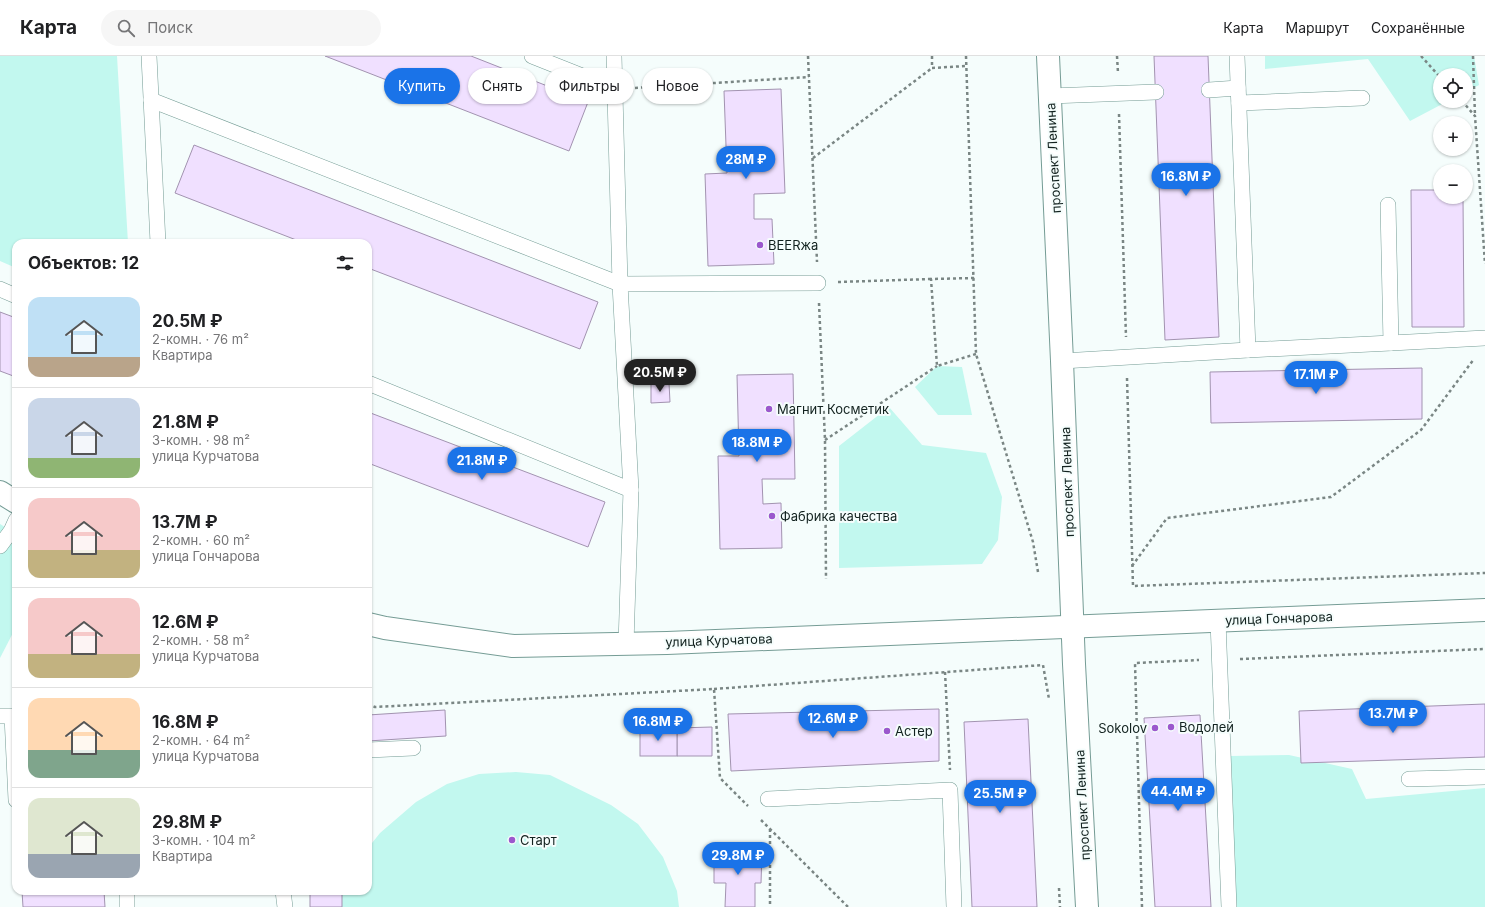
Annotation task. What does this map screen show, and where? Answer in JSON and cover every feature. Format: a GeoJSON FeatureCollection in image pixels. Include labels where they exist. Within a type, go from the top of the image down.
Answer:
{"type":"FeatureCollection","features":[{"type":"Feature","properties":{"kind":"street","name":"проспект Ленина"},"geometry":{"type":"LineString","coordinates":[[1048,56],[1072,626],[1087,907]]}},
{"type":"Feature","properties":{"kind":"street"},"geometry":{"type":"LineString","coordinates":[[0,492],[12,500]]}},
{"type":"Feature","properties":{"kind":"street","name":"улица Гончарова"},"geometry":{"type":"LineString","coordinates":[[1072,626],[1485,610]]}},
{"type":"Feature","properties":{"kind":"street","name":"улица Курчатова"},"geometry":{"type":"LineString","coordinates":[[372,625],[513,646],[626,644],[1072,626]]}},
{"type":"Feature","properties":{"kind":"lane"},"geometry":{"type":"LineString","coordinates":[[149,56],[158,239]]}},
{"type":"Feature","properties":{"kind":"lane"},"geometry":{"type":"LineString","coordinates":[[532,56],[562,68]]}},
{"type":"Feature","properties":{"kind":"lane"},"geometry":{"type":"LineString","coordinates":[[614,56],[614,68]]}},
{"type":"Feature","properties":{"kind":"lane"},"geometry":{"type":"LineString","coordinates":[[1237,56],[1248,350]]}},
{"type":"Feature","properties":{"kind":"lane"},"geometry":{"type":"LineString","coordinates":[[1209,90],[1238,88]]}},
{"type":"Feature","properties":{"kind":"lane"},"geometry":{"type":"LineString","coordinates":[[1050,96],[1156,92]]}},
{"type":"Feature","properties":{"kind":"lane"},"geometry":{"type":"LineString","coordinates":[[1238,104],[1362,98]]}},
{"type":"Feature","properties":{"kind":"lane"},"geometry":{"type":"LineString","coordinates":[[151,100],[620,284],[818,282]]}},
{"type":"Feature","properties":{"kind":"lane"},"geometry":{"type":"LineString","coordinates":[[615,104],[620,284],[631,490],[626,644]]}},
{"type":"Feature","properties":{"kind":"lane"},"geometry":{"type":"LineString","coordinates":[[1388,204],[1391,343]]}},
{"type":"Feature","properties":{"kind":"lane"},"geometry":{"type":"LineString","coordinates":[[0,289],[12,294]]}},
{"type":"Feature","properties":{"kind":"lane"},"geometry":{"type":"LineString","coordinates":[[1062,361],[1485,338]]}},
{"type":"Feature","properties":{"kind":"lane"},"geometry":{"type":"LineString","coordinates":[[372,385],[631,490]]}},
{"type":"Feature","properties":{"kind":"lane"},"geometry":{"type":"LineString","coordinates":[[0,546],[12,529]]}},
{"type":"Feature","properties":{"kind":"lane"},"geometry":{"type":"LineString","coordinates":[[1218,620],[1229,907]]}},
{"type":"Feature","properties":{"kind":"lane"},"geometry":{"type":"LineString","coordinates":[[0,716],[12,716]]}},
{"type":"Feature","properties":{"kind":"lane"},"geometry":{"type":"LineString","coordinates":[[372,750],[412,748]]}},
{"type":"Feature","properties":{"kind":"lane"},"geometry":{"type":"LineString","coordinates":[[1409,779],[1485,777]]}},
{"type":"Feature","properties":{"kind":"lane"},"geometry":{"type":"LineString","coordinates":[[768,799],[950,790],[954,907]]}},
{"type":"Feature","properties":{"kind":"lane"},"geometry":{"type":"LineString","coordinates":[[127,895],[127,907]]}},
{"type":"Feature","properties":{"kind":"lane"},"geometry":{"type":"LineString","coordinates":[[284,895],[285,907]]}},
{"type":"Feature","properties":{"kind":"path"},"geometry":{"type":"LineString","coordinates":[[808,56],[825,440],[826,579]]}},
{"type":"Feature","properties":{"kind":"path"},"geometry":{"type":"LineString","coordinates":[[932,56],[932,68]]}},
{"type":"Feature","properties":{"kind":"path"},"geometry":{"type":"LineString","coordinates":[[966,56],[976,354],[1033,542],[1038,572]]}},
{"type":"Feature","properties":{"kind":"path"},"geometry":{"type":"LineString","coordinates":[[1117,56],[1133,586],[1485,573]]}},
{"type":"Feature","properties":{"kind":"path"},"geometry":{"type":"LineString","coordinates":[[1421,56],[1433,69]]}},
{"type":"Feature","properties":{"kind":"path"},"geometry":{"type":"LineString","coordinates":[[1473,56],[1475,116],[1485,264]]}},
{"type":"Feature","properties":{"kind":"path"},"geometry":{"type":"LineString","coordinates":[[812,159],[932,68],[966,66]]}},
{"type":"Feature","properties":{"kind":"path"},"geometry":{"type":"LineString","coordinates":[[634,88],[809,77]]}},
{"type":"Feature","properties":{"kind":"path"},"geometry":{"type":"LineString","coordinates":[[1468,108],[1475,116]]}},
{"type":"Feature","properties":{"kind":"path"},"geometry":{"type":"LineString","coordinates":[[818,282],[974,278]]}},
{"type":"Feature","properties":{"kind":"path"},"geometry":{"type":"LineString","coordinates":[[932,279],[937,366]]}},
{"type":"Feature","properties":{"kind":"path"},"geometry":{"type":"LineString","coordinates":[[825,440],[937,366],[976,354]]}},
{"type":"Feature","properties":{"kind":"path"},"geometry":{"type":"LineString","coordinates":[[1132,566],[1167,518],[1331,497],[1421,430],[1476,357]]}},
{"type":"Feature","properties":{"kind":"path"},"geometry":{"type":"LineString","coordinates":[[1142,907],[1135,663],[1485,650]]}},
{"type":"Feature","properties":{"kind":"path"},"geometry":{"type":"LineString","coordinates":[[372,706],[375,707],[714,689],[1043,665]]}},
{"type":"Feature","properties":{"kind":"path"},"geometry":{"type":"LineString","coordinates":[[945,672],[950,790]]}},
{"type":"Feature","properties":{"kind":"path"},"geometry":{"type":"LineString","coordinates":[[714,689],[720,778],[753,812]]}},
{"type":"Feature","properties":{"kind":"path"},"geometry":{"type":"LineString","coordinates":[[759,817],[848,907]]}},
{"type":"Feature","properties":{"kind":"path"},"geometry":{"type":"LineString","coordinates":[[770,828],[770,907]]}},
{"type":"Feature","properties":{"kind":"green space"},"geometry":{"type":"Polygon","coordinates":[[[0,56],[117,56],[128,239],[12,239],[12,266],[0,261],[0,56]]]}},
{"type":"Feature","properties":{"kind":"green space"},"geometry":{"type":"Polygon","coordinates":[[[1265,56],[1474,56],[1479,85],[1473,88],[1473,68],[1433,68],[1433,108],[1435,108],[1410,121],[1368,59],[1265,69],[1265,56]]]}},
{"type":"Feature","properties":{"kind":"green space"},"geometry":{"type":"Polygon","coordinates":[[[937,366],[962,367],[972,415],[938,415],[915,387],[937,366]]]}},
{"type":"Feature","properties":{"kind":"green space"},"geometry":{"type":"Polygon","coordinates":[[[889,407],[922,445],[986,453],[1002,497],[998,540],[982,564],[839,568],[839,446],[889,407]]]}},
{"type":"Feature","properties":{"kind":"green space"},"geometry":{"type":"Polygon","coordinates":[[[0,524],[12,532],[12,635],[0,658],[0,524]]]}},
{"type":"Feature","properties":{"kind":"green space"},"geometry":{"type":"Polygon","coordinates":[[[1289,755],[1352,769],[1366,799],[1485,788],[1485,907],[1236,907],[1231,756],[1289,755]]]}},
{"type":"Feature","properties":{"kind":"green space","name":"Старт"},"geometry":{"type":"Polygon","coordinates":[[[516,772],[550,775],[611,805],[638,824],[663,857],[677,891],[679,907],[310,907],[310,895],[372,895],[372,843],[380,833],[416,802],[447,784],[479,774],[516,772]]]}},
{"type":"Feature","properties":{"kind":"building"},"geometry":{"type":"Polygon","coordinates":[[[325,56],[471,56],[502,68],[468,68],[468,104],[537,104],[537,82],[545,85],[545,104],[587,104],[569,151],[448,104],[460,104],[460,68],[384,68],[384,79],[325,56]]]}},
{"type":"Feature","properties":{"kind":"building"},"geometry":{"type":"Polygon","coordinates":[[[1154,56],[1208,56],[1219,337],[1165,340],[1154,56]]]}},
{"type":"Feature","properties":{"kind":"building"},"geometry":{"type":"Polygon","coordinates":[[[781,89],[785,193],[754,194],[754,219],[772,219],[774,264],[708,266],[705,174],[727,173],[724,91],[781,89]]]}},
{"type":"Feature","properties":{"kind":"building"},"geometry":{"type":"Polygon","coordinates":[[[194,145],[598,302],[580,349],[372,270],[372,239],[294,239],[175,193],[194,145]]]}},
{"type":"Feature","properties":{"kind":"building"},"geometry":{"type":"Polygon","coordinates":[[[1411,190],[1433,190],[1433,204],[1463,204],[1464,327],[1412,327],[1411,190]]]}},
{"type":"Feature","properties":{"kind":"building"},"geometry":{"type":"Polygon","coordinates":[[[0,312],[12,316],[12,376],[0,371],[0,312]]]}},
{"type":"Feature","properties":{"kind":"building"},"geometry":{"type":"Polygon","coordinates":[[[1422,368],[1422,419],[1211,423],[1210,372],[1422,368]]]}},
{"type":"Feature","properties":{"kind":"building"},"geometry":{"type":"Polygon","coordinates":[[[793,374],[795,479],[762,479],[763,504],[781,503],[782,548],[720,549],[718,456],[739,456],[737,375],[793,374]]]}},
{"type":"Feature","properties":{"kind":"building"},"geometry":{"type":"Polygon","coordinates":[[[669,383],[670,402],[651,403],[651,384],[669,383]]]}},
{"type":"Feature","properties":{"kind":"building"},"geometry":{"type":"Polygon","coordinates":[[[372,414],[605,502],[588,547],[372,465],[372,414]]]}},
{"type":"Feature","properties":{"kind":"building"},"geometry":{"type":"Polygon","coordinates":[[[1485,704],[1485,757],[1301,763],[1299,711],[1485,704]]]}},
{"type":"Feature","properties":{"kind":"building"},"geometry":{"type":"Polygon","coordinates":[[[939,709],[939,761],[731,771],[728,714],[939,709]]]}},
{"type":"Feature","properties":{"kind":"building"},"geometry":{"type":"Polygon","coordinates":[[[445,710],[446,736],[372,741],[372,715],[445,710]]]}},
{"type":"Feature","properties":{"kind":"building"},"geometry":{"type":"Polygon","coordinates":[[[1200,715],[1211,907],[1155,907],[1144,718],[1200,715]]]}},
{"type":"Feature","properties":{"kind":"building"},"geometry":{"type":"Polygon","coordinates":[[[1028,719],[1037,907],[972,907],[964,722],[1028,719]]]}},
{"type":"Feature","properties":{"kind":"building"},"geometry":{"type":"Polygon","coordinates":[[[712,727],[712,756],[677,756],[677,728],[712,727]]]}},
{"type":"Feature","properties":{"kind":"building"},"geometry":{"type":"Polygon","coordinates":[[[640,728],[677,728],[677,756],[640,756],[640,728]]]}},
{"type":"Feature","properties":{"kind":"building"},"geometry":{"type":"Polygon","coordinates":[[[714,851],[762,852],[761,883],[755,883],[755,907],[725,907],[726,883],[714,883],[714,851]]]}},
{"type":"Feature","properties":{"kind":"building"},"geometry":{"type":"Polygon","coordinates":[[[22,895],[104,895],[105,907],[23,907],[22,895]]]}},
{"type":"Feature","properties":{"kind":"building"},"geometry":{"type":"Polygon","coordinates":[[[310,895],[342,895],[342,907],[310,907],[310,895]]]}},
{"type":"Feature","properties":{"kind":"place","name":"BEERжа"},"geometry":{"type":"Point","coordinates":[760,245]}},
{"type":"Feature","properties":{"kind":"place","name":"Магнит Косметик"},"geometry":{"type":"Point","coordinates":[769,409]}},
{"type":"Feature","properties":{"kind":"place","name":"Фабрика качества"},"geometry":{"type":"Point","coordinates":[772,516]}},
{"type":"Feature","properties":{"kind":"place","name":"Водолей"},"geometry":{"type":"Point","coordinates":[1171,727]}},
{"type":"Feature","properties":{"kind":"place","name":"Sokolov"},"geometry":{"type":"Point","coordinates":[1155,728]}},
{"type":"Feature","properties":{"kind":"place","name":"Астер"},"geometry":{"type":"Point","coordinates":[887,731]}},
{"type":"Feature","properties":{"kind":"place","name":"Старт"},"geometry":{"type":"Point","coordinates":[512,840]}}]}
